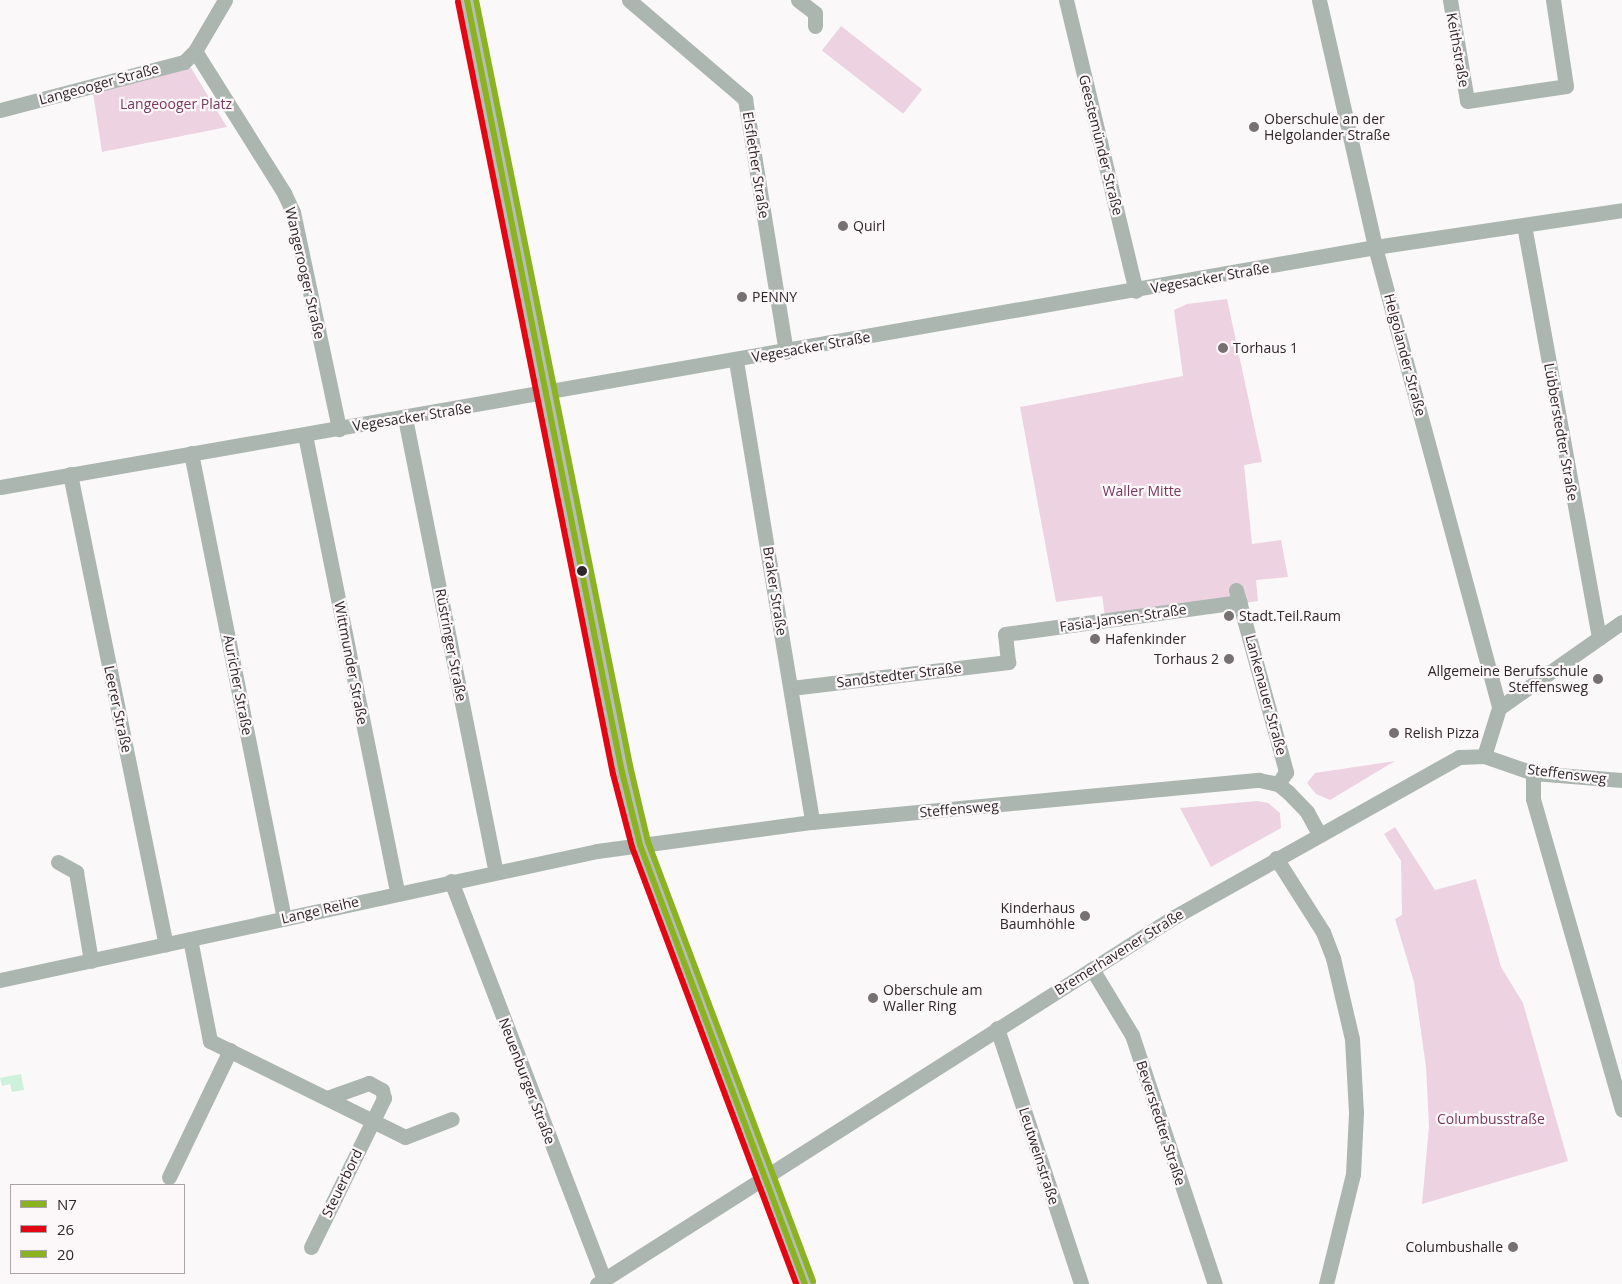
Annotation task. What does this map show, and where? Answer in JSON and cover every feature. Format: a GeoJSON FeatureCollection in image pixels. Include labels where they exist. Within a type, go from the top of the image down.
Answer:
{"type":"FeatureCollection","features":[{"type":"Feature","properties":{"kind":"main road"},"geometry":{"type":"LineString","coordinates":[[467,0],[548,394],[622,772],[640,845],[763,1178],[805,1284]]}},
{"type":"Feature","properties":{"kind":"street"},"geometry":{"type":"LineString","coordinates":[[195,51],[225,0]]}},
{"type":"Feature","properties":{"kind":"street","name":"Elsflether Straße"},"geometry":{"type":"LineString","coordinates":[[629,0],[746,99],[786,352]]}},
{"type":"Feature","properties":{"kind":"street"},"geometry":{"type":"LineString","coordinates":[[798,0],[815,13],[815,26]]}},
{"type":"Feature","properties":{"kind":"street","name":"Geestemünder Straße"},"geometry":{"type":"LineString","coordinates":[[1066,0],[1136,291]]}},
{"type":"Feature","properties":{"kind":"street","name":"Helgolander Straße"},"geometry":{"type":"LineString","coordinates":[[1319,0],[1375,247],[1499,708]]}},
{"type":"Feature","properties":{"kind":"street","name":"Keithstraße"},"geometry":{"type":"LineString","coordinates":[[1450,0],[1467,101],[1566,86],[1553,0]]}},
{"type":"Feature","properties":{"kind":"street","name":"Langeooger Straße"},"geometry":{"type":"LineString","coordinates":[[0,110],[184,62],[195,51]]}},
{"type":"Feature","properties":{"kind":"street","name":"Wangerooger Straße"},"geometry":{"type":"LineString","coordinates":[[195,51],[284,193],[293,212],[339,429]]}},
{"type":"Feature","properties":{"kind":"street","name":"Vegesacker Straße"},"geometry":{"type":"LineString","coordinates":[[0,487],[191,453],[548,394],[1375,247],[1622,210]]}},
{"type":"Feature","properties":{"kind":"street","name":"Lübberstedter Straße"},"geometry":{"type":"LineString","coordinates":[[1524,226],[1599,638]]}},
{"type":"Feature","properties":{"kind":"street","name":"Braker Straße"},"geometry":{"type":"LineString","coordinates":[[736,361],[812,822]]}},
{"type":"Feature","properties":{"kind":"street","name":"Rüstringer Straße"},"geometry":{"type":"LineString","coordinates":[[405,418],[496,872]]}},
{"type":"Feature","properties":{"kind":"street","name":"Wittmunder Straße"},"geometry":{"type":"LineString","coordinates":[[305,435],[397,892]]}},
{"type":"Feature","properties":{"kind":"street","name":"Auricher Straße"},"geometry":{"type":"LineString","coordinates":[[191,453],[284,917]]}},
{"type":"Feature","properties":{"kind":"street","name":"Leerer Straße"},"geometry":{"type":"LineString","coordinates":[[70,474],[166,944]]}},
{"type":"Feature","properties":{"kind":"street","name":"Fasia-Jansen-Straße"},"geometry":{"type":"LineString","coordinates":[[1008,662],[1005,634],[1238,596]]}},
{"type":"Feature","properties":{"kind":"street","name":"Lankenauer Straße"},"geometry":{"type":"LineString","coordinates":[[1238,596],[1282,778]]}},
{"type":"Feature","properties":{"kind":"street"},"geometry":{"type":"LineString","coordinates":[[1484,756],[1499,708],[1622,622]]}},
{"type":"Feature","properties":{"kind":"street","name":"Sandstedter Straße"},"geometry":{"type":"LineString","coordinates":[[791,688],[1008,662]]}},
{"type":"Feature","properties":{"kind":"street","name":"Steffensweg"},"geometry":{"type":"LineString","coordinates":[[1484,756],[1533,773],[1622,780]]}},
{"type":"Feature","properties":{"kind":"street","name":"Bremerhavener Straße"},"geometry":{"type":"LineString","coordinates":[[601,1282],[997,1028],[1276,858],[1459,757],[1484,756]]}},
{"type":"Feature","properties":{"kind":"street"},"geometry":{"type":"LineString","coordinates":[[1533,773],[1533,800],[1622,1110]]}},
{"type":"Feature","properties":{"kind":"street"},"geometry":{"type":"LineString","coordinates":[[1282,778],[1307,812],[1320,835]]}},
{"type":"Feature","properties":{"kind":"street","name":"Steffensweg"},"geometry":{"type":"LineString","coordinates":[[640,845],[812,822],[1282,778]]}},
{"type":"Feature","properties":{"kind":"street","name":"Lange Reihe"},"geometry":{"type":"LineString","coordinates":[[0,980],[397,892],[640,845]]}},
{"type":"Feature","properties":{"kind":"street"},"geometry":{"type":"LineString","coordinates":[[1276,858],[1323,932],[1336,967],[1352,1040],[1356,1113],[1353,1174],[1326,1284]]}},
{"type":"Feature","properties":{"kind":"street"},"geometry":{"type":"LineString","coordinates":[[58,862],[76,872],[91,961]]}},
{"type":"Feature","properties":{"kind":"street","name":"Neuenburger Straße"},"geometry":{"type":"LineString","coordinates":[[451,881],[601,1282]]}},
{"type":"Feature","properties":{"kind":"street"},"geometry":{"type":"LineString","coordinates":[[190,939],[210,1041],[405,1137],[452,1119]]}},
{"type":"Feature","properties":{"kind":"street","name":"Beverstedter Straße"},"geometry":{"type":"LineString","coordinates":[[1092,969],[1132,1035],[1215,1284]]}},
{"type":"Feature","properties":{"kind":"street","name":"Leutweinstraße"},"geometry":{"type":"LineString","coordinates":[[997,1028],[1081,1284]]}},
{"type":"Feature","properties":{"kind":"street"},"geometry":{"type":"LineString","coordinates":[[169,1177],[230,1050]]}},
{"type":"Feature","properties":{"kind":"street","name":"Steuerbord"},"geometry":{"type":"LineString","coordinates":[[311,1247],[384,1098],[382,1090],[369,1083],[327,1098]]}},
{"type":"Feature","properties":{"kind":"green space"},"geometry":{"type":"Polygon","coordinates":[[[841,26],[922,89],[903,114],[822,50],[841,26]]]}},
{"type":"Feature","properties":{"kind":"green space","name":"Langeooger Platz"},"geometry":{"type":"Polygon","coordinates":[[[191,68],[227,127],[102,152],[93,93],[191,68]]]}},
{"type":"Feature","properties":{"kind":"green space","name":"Waller Mitte"},"geometry":{"type":"Polygon","coordinates":[[[1227,299],[1262,462],[1244,465],[1252,544],[1281,540],[1288,577],[1256,580],[1258,601],[1106,623],[1102,596],[1056,602],[1020,407],[1183,376],[1174,310],[1187,304],[1227,299]]]}},
{"type":"Feature","properties":{"kind":"green space"},"geometry":{"type":"Polygon","coordinates":[[[1395,761],[1330,800],[1316,794],[1307,783],[1315,773],[1395,761]]]}},
{"type":"Feature","properties":{"kind":"green space"},"geometry":{"type":"Polygon","coordinates":[[[1257,801],[1268,803],[1280,813],[1281,828],[1211,867],[1180,808],[1257,801]]]}},
{"type":"Feature","properties":{"kind":"green space","name":"Columbusstraße"},"geometry":{"type":"Polygon","coordinates":[[[1395,827],[1435,890],[1476,879],[1501,967],[1523,1003],[1568,1161],[1422,1204],[1429,1126],[1426,1067],[1414,982],[1395,919],[1402,915],[1401,861],[1384,834],[1395,827]]]}},
{"type":"Feature","properties":{"kind":"shaded area"},"geometry":{"type":"Polygon","coordinates":[[[21,1074],[24,1090],[12,1092],[10,1084],[2,1086],[0,1078],[21,1074]]]}},
{"type":"Feature","properties":{"kind":"transit line","name":"N7"},"geometry":{"type":"LineString","coordinates":[[467,0],[622,772],[640,845],[805,1284]]}},
{"type":"Feature","properties":{"kind":"transit line","name":"20"},"geometry":{"type":"LineString","coordinates":[[476,0],[631,770],[648,842],[813,1281]]}},
{"type":"Feature","properties":{"kind":"transit line","name":"26"},"geometry":{"type":"LineString","coordinates":[[458,2],[613,774],[632,847],[796,1284]]}},
{"type":"Feature","properties":{"kind":"place","name":"Oberschule an der Helgolander Straße"},"geometry":{"type":"Point","coordinates":[1254,127]}},
{"type":"Feature","properties":{"kind":"place","name":"Quirl"},"geometry":{"type":"Point","coordinates":[843,226]}},
{"type":"Feature","properties":{"kind":"place","name":"PENNY"},"geometry":{"type":"Point","coordinates":[742,297]}},
{"type":"Feature","properties":{"kind":"place","name":"Torhaus 1"},"geometry":{"type":"Point","coordinates":[1223,348]}},
{"type":"Feature","properties":{"kind":"place","name":"Stadt.Teil.Raum"},"geometry":{"type":"Point","coordinates":[1229,616]}},
{"type":"Feature","properties":{"kind":"place","name":"Hafenkinder"},"geometry":{"type":"Point","coordinates":[1095,639]}},
{"type":"Feature","properties":{"kind":"place","name":"Torhaus 2"},"geometry":{"type":"Point","coordinates":[1229,659]}},
{"type":"Feature","properties":{"kind":"place","name":"Allgemeine Berufsschule Steffensweg"},"geometry":{"type":"Point","coordinates":[1598,679]}},
{"type":"Feature","properties":{"kind":"place","name":"Relish Pizza"},"geometry":{"type":"Point","coordinates":[1394,733]}},
{"type":"Feature","properties":{"kind":"place","name":"Kinderhaus Baumhöhle"},"geometry":{"type":"Point","coordinates":[1085,916]}},
{"type":"Feature","properties":{"kind":"place","name":"Oberschule am Waller Ring"},"geometry":{"type":"Point","coordinates":[873,998]}},
{"type":"Feature","properties":{"kind":"place","name":"Columbushalle"},"geometry":{"type":"Point","coordinates":[1513,1247]}}]}
